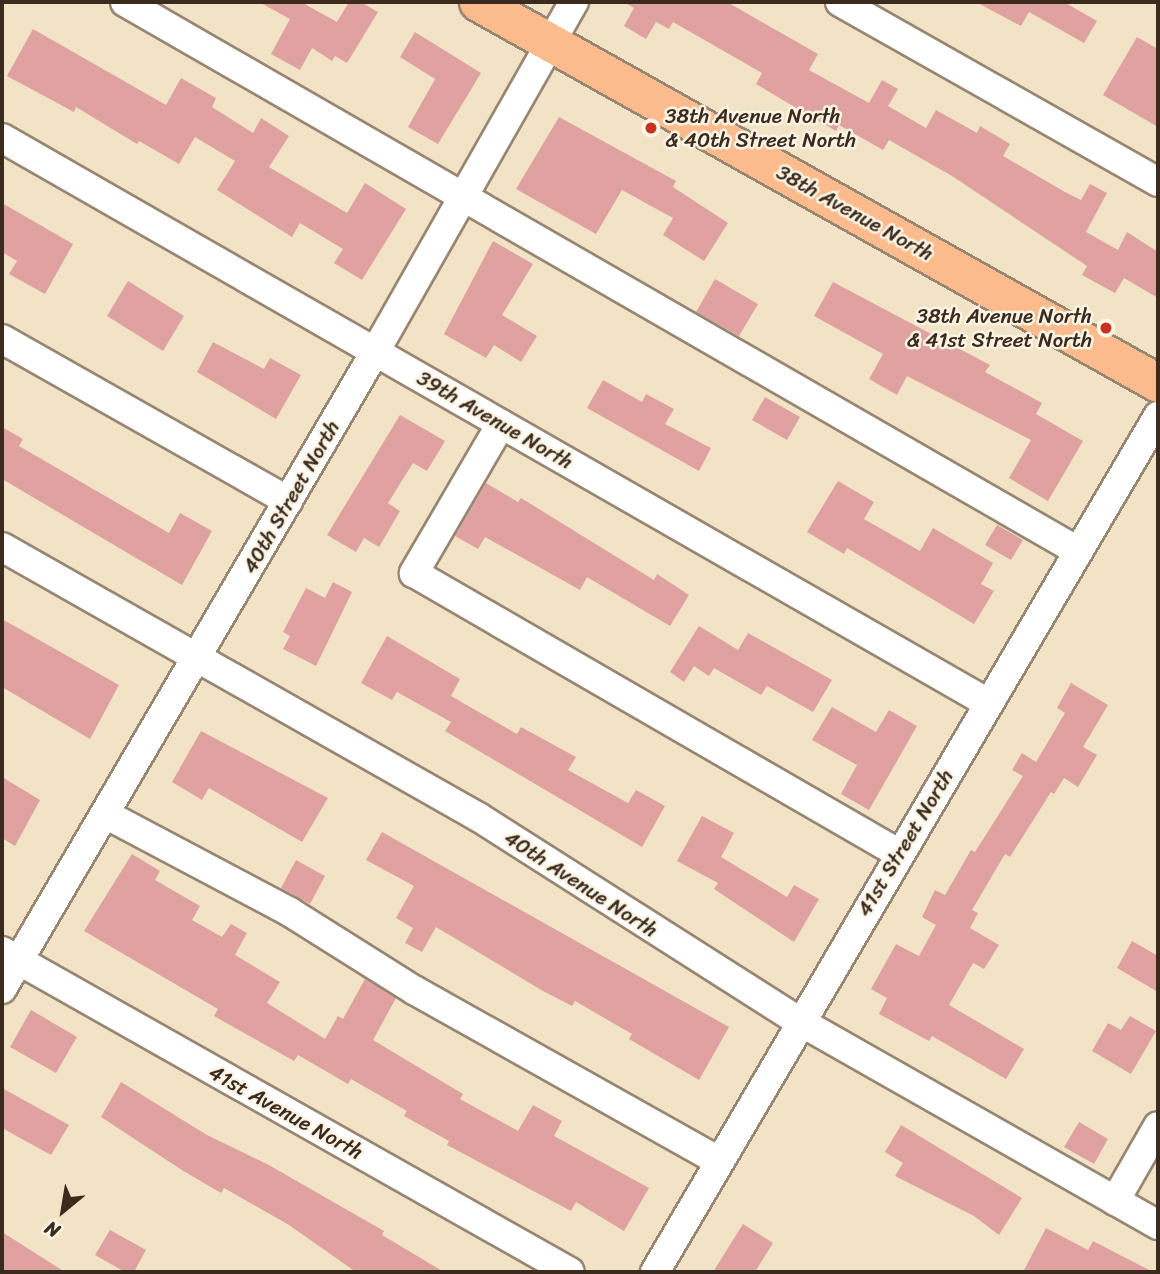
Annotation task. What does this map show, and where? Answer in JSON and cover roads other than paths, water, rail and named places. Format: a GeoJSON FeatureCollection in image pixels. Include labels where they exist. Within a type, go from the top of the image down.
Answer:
{"type":"FeatureCollection","features":[{"type":"Feature","properties":{"kind":"main road","name":"38th Avenue North"},"geometry":{"type":"LineString","coordinates":[[478,2],[1158,383]]}},
{"type":"Feature","properties":{"kind":"street"},"geometry":{"type":"LineString","coordinates":[[125,2],[1078,551]]}},
{"type":"Feature","properties":{"kind":"street","name":"40th Street North"},"geometry":{"type":"LineString","coordinates":[[2,989],[10,956],[105,814],[197,659],[574,2]]}},
{"type":"Feature","properties":{"kind":"street"},"geometry":{"type":"LineString","coordinates":[[840,2],[1158,183]]}},
{"type":"Feature","properties":{"kind":"street","name":"39th Avenue North"},"geometry":{"type":"LineString","coordinates":[[2,138],[988,703]]}},
{"type":"Feature","properties":{"kind":"street"},"geometry":{"type":"LineString","coordinates":[[2,339],[288,501]]}},
{"type":"Feature","properties":{"kind":"street","name":"41st Street North"},"geometry":{"type":"LineString","coordinates":[[655,1272],[799,1021],[1158,416]]}},
{"type":"Feature","properties":{"kind":"street"},"geometry":{"type":"LineString","coordinates":[[501,424],[414,573],[898,853]]}},
{"type":"Feature","properties":{"kind":"street","name":"40th Avenue North"},"geometry":{"type":"LineString","coordinates":[[2,547],[480,818],[799,1021],[1158,1225]]}},
{"type":"Feature","properties":{"kind":"street"},"geometry":{"type":"LineString","coordinates":[[105,814],[290,912],[414,989],[719,1161]]}},
{"type":"Feature","properties":{"kind":"street","name":"41st Avenue North"},"geometry":{"type":"LineString","coordinates":[[10,956],[570,1272]]}},
{"type":"Feature","properties":{"kind":"street"},"geometry":{"type":"LineString","coordinates":[[1115,1201],[1158,1125]]}},
{"type":"Feature","properties":{"kind":"place","name":"38th Avenue North & 40th Street North"},"geometry":{"type":"Point","coordinates":[651,128]}},
{"type":"Feature","properties":{"kind":"place","name":"38th Avenue North & 41st Street North"},"geometry":{"type":"Point","coordinates":[1106,328]}}]}
